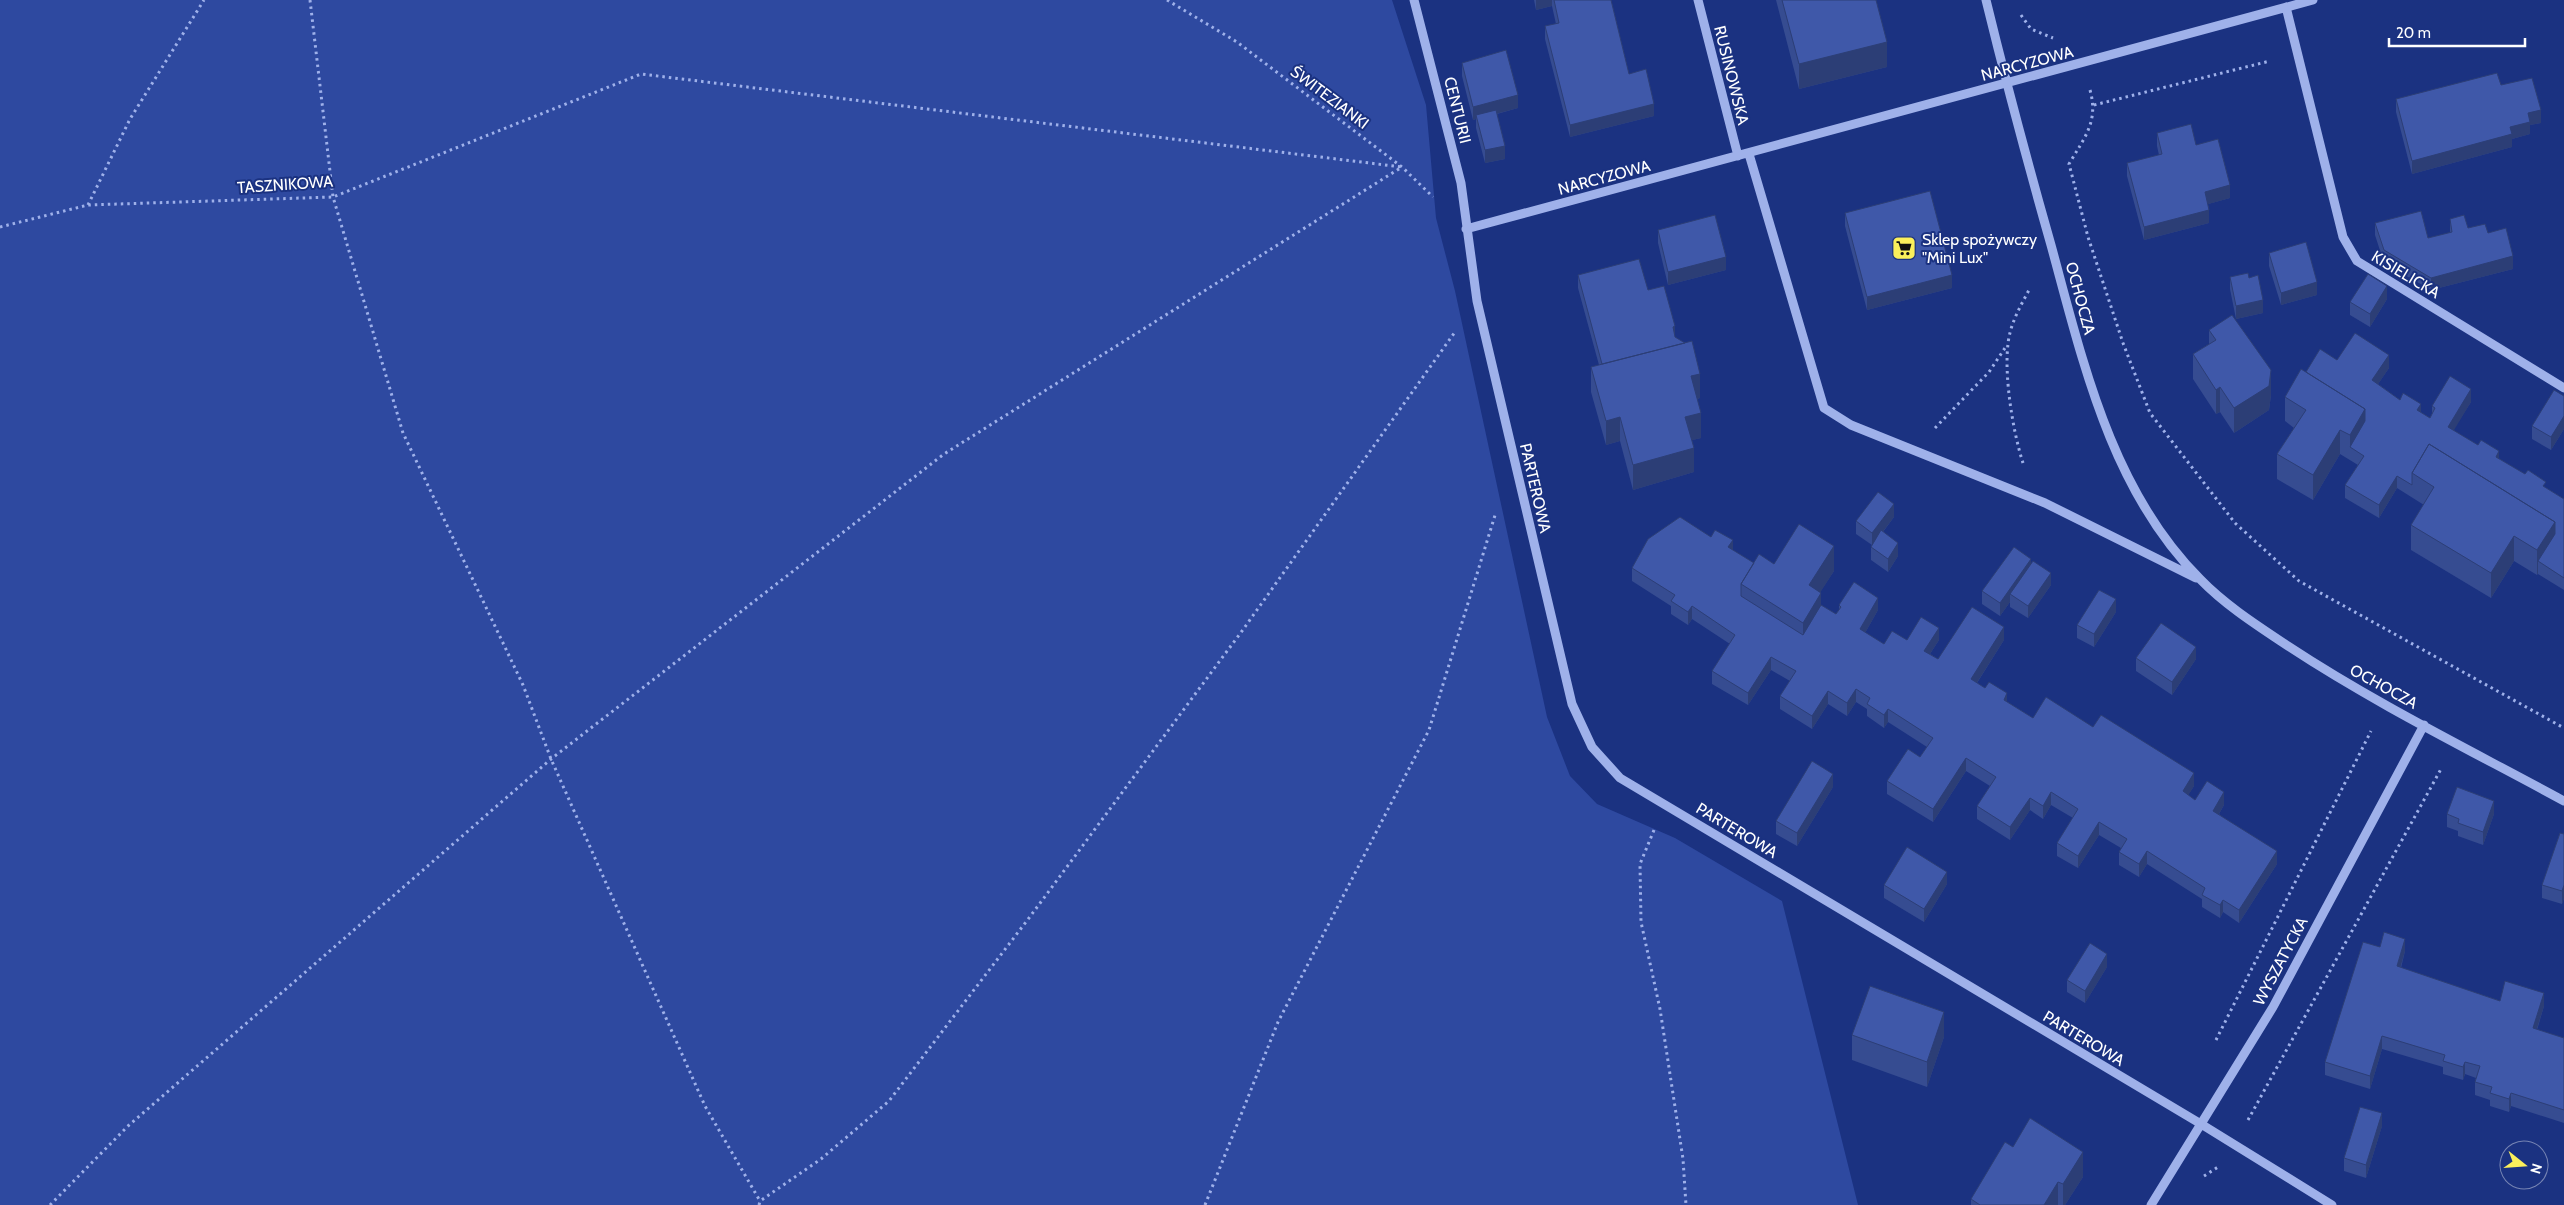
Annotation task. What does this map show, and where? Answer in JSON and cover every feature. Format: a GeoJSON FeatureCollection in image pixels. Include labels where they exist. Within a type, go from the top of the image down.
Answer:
{"type":"FeatureCollection","features":[{"type":"Feature","properties":{"kind":"street","name":"CENTURII"},"geometry":{"type":"LineString","coordinates":[[1414,0],[1461,183],[1466,229]]}},
{"type":"Feature","properties":{"kind":"street","name":"RUSINOWSKA"},"geometry":{"type":"LineString","coordinates":[[1698,0],[1738,156]]}},
{"type":"Feature","properties":{"kind":"street","name":"OCHOCZA"},"geometry":{"type":"LineString","coordinates":[[1986,0],[2006,84],[2088,381],[2112,445],[2149,512],[2171,546],[2201,580],[2250,620],[2329,674],[2564,801]]}},
{"type":"Feature","properties":{"kind":"street","name":"NARCYZOWA"},"geometry":{"type":"LineString","coordinates":[[1466,229],[2313,0]]}},
{"type":"Feature","properties":{"kind":"street","name":"KISIELICKA"},"geometry":{"type":"LineString","coordinates":[[2286,7],[2343,237],[2357,261],[2564,388]]}},
{"type":"Feature","properties":{"kind":"street","name":"OCHOCZA"},"geometry":{"type":"LineString","coordinates":[[1749,154],[1824,408],[1851,425],[1914,452],[2045,503],[2201,580]]}},
{"type":"Feature","properties":{"kind":"street","name":"PARTEROWA"},"geometry":{"type":"LineString","coordinates":[[1466,229],[1477,301],[1572,704],[1592,747],[1620,778],[2201,1124],[2332,1205]]}},
{"type":"Feature","properties":{"kind":"street","name":"WYSZATYCKA"},"geometry":{"type":"LineString","coordinates":[[2151,1205],[2274,1007],[2424,725]]}},
{"type":"Feature","properties":{"kind":"path"},"geometry":{"type":"LineString","coordinates":[[88,205],[130,119],[204,0]]}},
{"type":"Feature","properties":{"kind":"path"},"geometry":{"type":"LineString","coordinates":[[310,0],[332,197],[403,433],[523,685],[551,759],[705,1106],[759,1203],[821,1159],[889,1101],[1030,918],[1242,632],[1477,301]]}},
{"type":"Feature","properties":{"kind":"path","name":"ŚWITEZIANKI"},"geometry":{"type":"LineString","coordinates":[[1167,0],[1237,42],[1402,167],[1466,229]]}},
{"type":"Feature","properties":{"kind":"path"},"geometry":{"type":"LineString","coordinates":[[2094,105],[2298,54]]}},
{"type":"Feature","properties":{"kind":"path"},"geometry":{"type":"LineString","coordinates":[[2082,63],[2094,105],[2091,125],[2069,164],[2088,237],[2150,413],[2235,523],[2299,582],[2564,728]]}},
{"type":"Feature","properties":{"kind":"path","name":"TASZNIKOWA"},"geometry":{"type":"LineString","coordinates":[[0,227],[88,205],[332,197],[641,74],[1402,167]]}},
{"type":"Feature","properties":{"kind":"path"},"geometry":{"type":"LineString","coordinates":[[50,1205],[128,1126],[551,759],[944,454],[1402,167]]}},
{"type":"Feature","properties":{"kind":"path"},"geometry":{"type":"LineString","coordinates":[[2029,290],[2015,316],[2008,344],[2013,423],[2022,462],[2045,503]]}},
{"type":"Feature","properties":{"kind":"path"},"geometry":{"type":"LineString","coordinates":[[1914,452],[1989,372],[2008,344]]}},
{"type":"Feature","properties":{"kind":"path"},"geometry":{"type":"LineString","coordinates":[[1205,1205],[1278,1022],[1429,730],[1496,511]]}},
{"type":"Feature","properties":{"kind":"path"},"geometry":{"type":"LineString","coordinates":[[2214,1043],[2385,704]]}},
{"type":"Feature","properties":{"kind":"path"},"geometry":{"type":"LineString","coordinates":[[2200,1183],[2204,1176],[2221,1165],[2234,1144],[2456,742]]}},
{"type":"Feature","properties":{"kind":"path"},"geometry":{"type":"LineString","coordinates":[[1665,805],[1640,864],[1641,922],[1660,1009],[1683,1159],[1686,1205]]}},
{"type":"Feature","properties":{"kind":"shaded area"},"geometry":{"type":"Polygon","coordinates":[[[0,0],[1392,0],[1426,105],[1436,218],[1455,291],[1547,717],[1570,776],[1597,804],[1675,838],[1782,901],[1858,1205],[0,1205],[0,0]]]}},
{"type":"Feature","properties":{"kind":"building"},"geometry":{"type":"Polygon","coordinates":[[[1554,0],[1611,0],[1629,74],[1646,69],[1654,104],[1570,125],[1545,26],[1559,23],[1554,0]]]}},
{"type":"Feature","properties":{"kind":"building"},"geometry":{"type":"Polygon","coordinates":[[[1782,0],[1876,0],[1887,42],[1799,64],[1782,0]]]}},
{"type":"Feature","properties":{"kind":"building"},"geometry":{"type":"Polygon","coordinates":[[[1506,50],[1518,95],[1473,107],[1462,63],[1506,50]]]}},
{"type":"Feature","properties":{"kind":"building"},"geometry":{"type":"Polygon","coordinates":[[[2497,73],[2501,85],[2532,78],[2541,110],[2528,113],[2530,122],[2510,127],[2512,134],[2412,161],[2396,99],[2497,73]]]}},
{"type":"Feature","properties":{"kind":"building"},"geometry":{"type":"Polygon","coordinates":[[[1496,110],[1505,146],[1485,150],[1476,115],[1496,110]]]}},
{"type":"Feature","properties":{"kind":"building"},"geometry":{"type":"Polygon","coordinates":[[[2191,124],[2196,145],[2218,139],[2230,185],[2205,192],[2209,210],[2144,227],[2127,163],[2162,154],[2157,133],[2191,124]]]}},
{"type":"Feature","properties":{"kind":"building"},"geometry":{"type":"Polygon","coordinates":[[[1930,191],[1952,275],[1867,297],[1845,213],[1930,191]]]}},
{"type":"Feature","properties":{"kind":"building"},"geometry":{"type":"Polygon","coordinates":[[[2421,211],[2428,238],[2452,232],[2450,219],[2464,215],[2468,228],[2485,224],[2488,233],[2506,228],[2513,256],[2431,278],[2384,250],[2375,223],[2421,211]]]}},
{"type":"Feature","properties":{"kind":"building"},"geometry":{"type":"Polygon","coordinates":[[[1715,215],[1726,257],[1668,272],[1658,230],[1715,215]]]}},
{"type":"Feature","properties":{"kind":"building"},"geometry":{"type":"Polygon","coordinates":[[[2306,242],[2317,282],[2281,293],[2269,253],[2306,242]]]}},
{"type":"Feature","properties":{"kind":"building"},"geometry":{"type":"Polygon","coordinates":[[[1639,259],[1648,290],[1664,286],[1675,326],[1673,327],[1675,337],[1685,343],[1602,364],[1578,275],[1639,259]]]}},
{"type":"Feature","properties":{"kind":"building"},"geometry":{"type":"Polygon","coordinates":[[[2248,273],[2249,278],[2258,275],[2263,300],[2236,306],[2230,277],[2248,273]]]}},
{"type":"Feature","properties":{"kind":"building"},"geometry":{"type":"Polygon","coordinates":[[[2368,274],[2387,286],[2370,314],[2350,302],[2368,274]]]}},
{"type":"Feature","properties":{"kind":"building"},"geometry":{"type":"Polygon","coordinates":[[[2232,315],[2271,370],[2269,386],[2234,408],[2220,387],[2216,390],[2193,354],[2216,340],[2209,330],[2232,315]]]}},
{"type":"Feature","properties":{"kind":"building"},"geometry":{"type":"Polygon","coordinates":[[[2355,333],[2389,355],[2372,380],[2400,400],[2403,393],[2421,404],[2417,410],[2430,418],[2435,408],[2432,406],[2450,376],[2471,389],[2448,427],[2478,445],[2481,440],[2499,451],[2496,457],[2525,474],[2528,470],[2546,482],[2543,486],[2564,499],[2564,578],[2538,561],[2555,534],[2555,522],[2429,444],[2412,473],[2412,485],[2397,476],[2379,505],[2345,485],[2364,456],[2350,447],[2365,421],[2365,409],[2306,372],[2320,349],[2337,360],[2355,333]]]}},
{"type":"Feature","properties":{"kind":"building"},"geometry":{"type":"Polygon","coordinates":[[[1692,341],[1700,374],[1691,376],[1701,413],[1685,417],[1694,448],[1633,465],[1620,417],[1606,421],[1591,367],[1692,341]]]}},
{"type":"Feature","properties":{"kind":"building"},"geometry":{"type":"Polygon","coordinates":[[[2301,369],[2365,409],[2350,435],[2340,430],[2313,475],[2277,454],[2306,410],[2285,397],[2301,369]]]}},
{"type":"Feature","properties":{"kind":"building"},"geometry":{"type":"Polygon","coordinates":[[[2554,390],[2564,396],[2564,416],[2551,437],[2532,426],[2554,390]]]}},
{"type":"Feature","properties":{"kind":"building"},"geometry":{"type":"Polygon","coordinates":[[[2429,444],[2555,522],[2537,550],[2514,536],[2491,573],[2411,525],[2434,487],[2412,473],[2429,444]]]}},
{"type":"Feature","properties":{"kind":"building"},"geometry":{"type":"Polygon","coordinates":[[[1878,492],[1894,504],[1872,533],[1856,521],[1878,492]]]}},
{"type":"Feature","properties":{"kind":"building"},"geometry":{"type":"Polygon","coordinates":[[[1680,517],[1711,537],[1715,530],[1733,540],[1728,547],[1754,563],[1741,584],[1741,596],[1803,635],[1821,605],[1836,614],[1841,607],[1839,605],[1854,582],[1878,598],[1860,629],[1884,644],[1892,631],[1907,640],[1921,617],[1939,628],[1924,651],[1938,659],[1972,607],[2004,627],[1971,679],[1985,688],[1989,682],[2007,693],[2004,700],[2033,718],[2046,697],[2093,727],[2101,715],[2194,773],[2183,791],[2195,800],[2207,781],[2224,792],[2213,811],[2277,851],[2239,910],[2223,900],[2220,905],[2202,895],[2205,888],[2147,851],[2139,864],[2119,852],[2127,839],[2099,822],[2078,856],[2057,843],[2078,809],[2051,792],[2043,806],[2030,798],[2010,827],[1977,806],[1996,777],[1966,758],[1933,809],[1887,781],[1908,749],[1920,757],[1933,738],[1888,709],[1884,715],[1867,704],[1870,698],[1856,689],[1847,703],[1828,691],[1812,716],[1780,696],[1796,671],[1771,657],[1748,693],[1712,671],[1735,635],[1692,606],[1688,612],[1671,601],[1675,595],[1632,568],[1648,539],[1680,517]]]}},
{"type":"Feature","properties":{"kind":"building"},"geometry":{"type":"Polygon","coordinates":[[[1799,524],[1834,546],[1809,585],[1821,593],[1803,623],[1741,584],[1759,554],[1774,564],[1799,524]]]}},
{"type":"Feature","properties":{"kind":"building"},"geometry":{"type":"Polygon","coordinates":[[[1881,530],[1898,543],[1888,559],[1871,547],[1881,530]]]}},
{"type":"Feature","properties":{"kind":"building"},"geometry":{"type":"Polygon","coordinates":[[[2014,547],[2031,559],[2000,603],[1982,591],[2014,547]]]}},
{"type":"Feature","properties":{"kind":"building"},"geometry":{"type":"Polygon","coordinates":[[[2033,561],[2051,573],[2028,606],[2010,594],[2033,561]]]}},
{"type":"Feature","properties":{"kind":"building"},"geometry":{"type":"Polygon","coordinates":[[[2099,590],[2116,599],[2094,634],[2077,625],[2099,590]]]}},
{"type":"Feature","properties":{"kind":"building"},"geometry":{"type":"Polygon","coordinates":[[[2161,623],[2196,647],[2172,682],[2136,658],[2161,623]]]}},
{"type":"Feature","properties":{"kind":"building"},"geometry":{"type":"Polygon","coordinates":[[[1812,761],[1833,774],[1797,833],[1776,821],[1812,761]]]}},
{"type":"Feature","properties":{"kind":"building"},"geometry":{"type":"Polygon","coordinates":[[[2457,787],[2494,801],[2483,832],[2458,823],[2459,819],[2447,814],[2457,787]]]}},
{"type":"Feature","properties":{"kind":"building"},"geometry":{"type":"Polygon","coordinates":[[[2560,833],[2564,834],[2564,885],[2562,891],[2542,885],[2560,833]]]}},
{"type":"Feature","properties":{"kind":"building"},"geometry":{"type":"Polygon","coordinates":[[[1907,847],[1947,872],[1924,909],[1884,885],[1907,847]]]}},
{"type":"Feature","properties":{"kind":"building"},"geometry":{"type":"Polygon","coordinates":[[[2384,932],[2405,939],[2397,966],[2500,1001],[2505,981],[2544,993],[2533,1028],[2564,1038],[2564,1110],[2511,1093],[2509,1099],[2490,1093],[2492,1087],[2475,1082],[2480,1066],[2465,1062],[2463,1067],[2443,1061],[2445,1055],[2382,1036],[2370,1076],[2325,1062],[2363,942],[2380,947],[2384,932]]]}},
{"type":"Feature","properties":{"kind":"building"},"geometry":{"type":"Polygon","coordinates":[[[2090,943],[2107,954],[2085,991],[2067,980],[2090,943]]]}},
{"type":"Feature","properties":{"kind":"building"},"geometry":{"type":"Polygon","coordinates":[[[1870,986],[1944,1012],[1927,1062],[1852,1035],[1870,986]]]}},
{"type":"Feature","properties":{"kind":"building"},"geometry":{"type":"Polygon","coordinates":[[[2360,1107],[2382,1113],[2366,1165],[2344,1158],[2360,1107]]]}},
{"type":"Feature","properties":{"kind":"building"},"geometry":{"type":"Polygon","coordinates":[[[2030,1118],[2083,1152],[2063,1184],[2058,1182],[2044,1205],[1980,1205],[1971,1199],[2005,1142],[2013,1147],[2030,1118]]]}},
{"type":"Feature","properties":{"kind":"place","name":"Sklep spożywczy \"Mini Lux\""},"geometry":{"type":"Point","coordinates":[1904,248]}}]}
